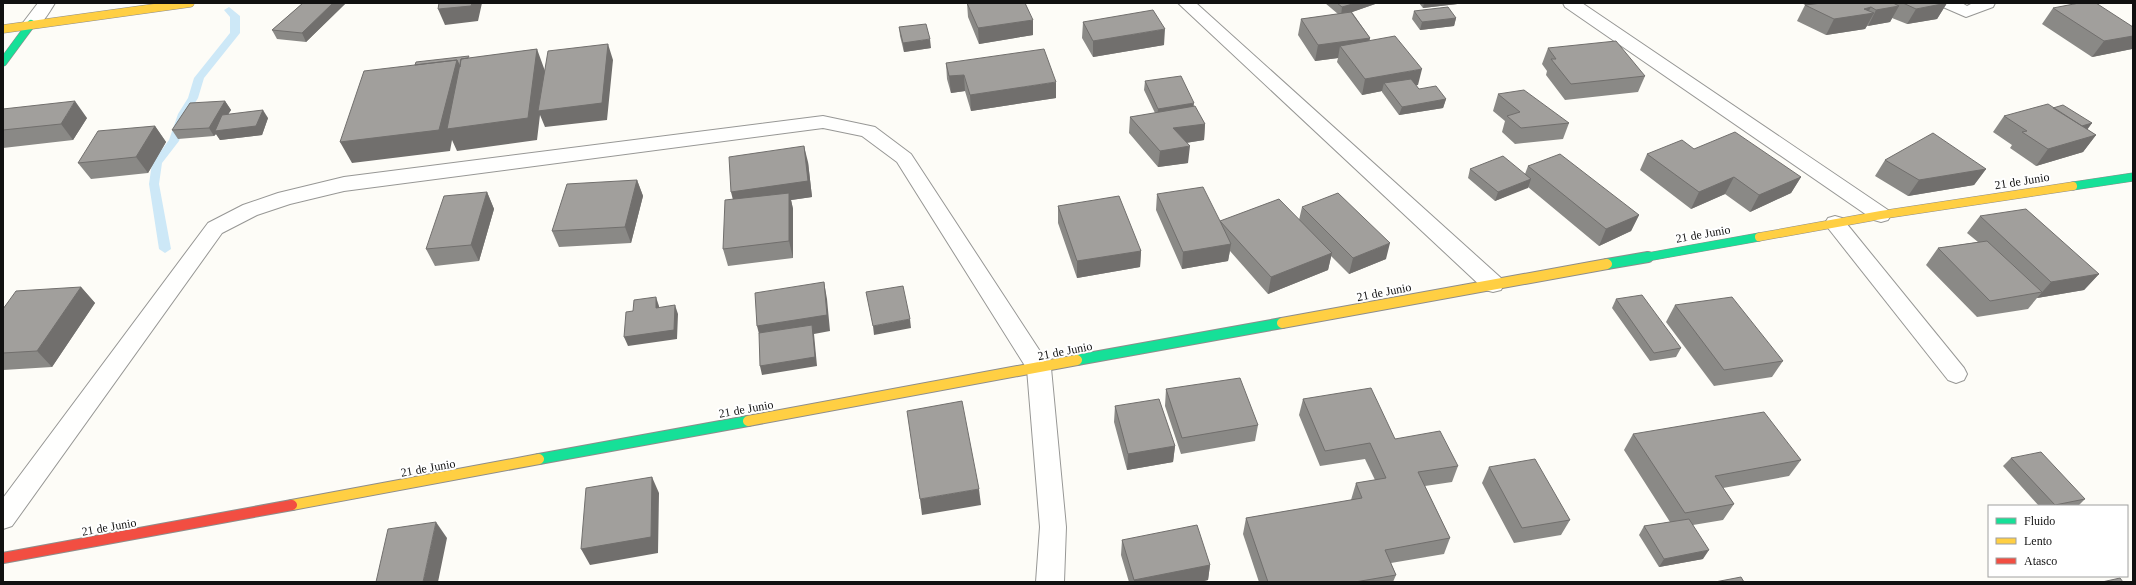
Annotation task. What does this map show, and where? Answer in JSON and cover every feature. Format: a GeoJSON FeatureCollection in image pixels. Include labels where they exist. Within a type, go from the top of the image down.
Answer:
{"type":"FeatureCollection","features":[{"type":"Feature","properties":{"kind":"street"},"geometry":{"type":"LineString","coordinates":[[3,62],[47,3]]}},
{"type":"Feature","properties":{"kind":"street"},"geometry":{"type":"LineString","coordinates":[[3,29],[190,3]]}},
{"type":"Feature","properties":{"kind":"street"},"geometry":{"type":"LineString","coordinates":[[1186,3],[1493,284]]}},
{"type":"Feature","properties":{"kind":"street"},"geometry":{"type":"LineString","coordinates":[[1571,3],[1881,215]]}},
{"type":"Feature","properties":{"kind":"street"},"geometry":{"type":"LineString","coordinates":[[1949,3],[1966,12],[1987,3]]}},
{"type":"Feature","properties":{"kind":"street"},"geometry":{"type":"LineString","coordinates":[[3,518],[215,228],[250,210],[285,198],[344,184],[823,122],[868,131],[904,158],[1039,368],[1053,527],[1050,582]]}},
{"type":"Feature","properties":{"kind":"street","name":"21 de Junio"},"geometry":{"type":"LineString","coordinates":[[3,558],[1493,284],[1881,215],[2133,177]]}},
{"type":"Feature","properties":{"kind":"lane"},"geometry":{"type":"LineString","coordinates":[[1835,223],[1956,374]]}},
{"type":"Feature","properties":{"kind":"building"},"geometry":{"type":"Polygon","coordinates":[[[303,3],[333,3],[302,33],[272,30],[303,3]]]}},
{"type":"Feature","properties":{"kind":"building"},"geometry":{"type":"Polygon","coordinates":[[[439,3],[472,3],[471,6],[438,9],[439,3]]]}},
{"type":"Feature","properties":{"kind":"building"},"geometry":{"type":"Polygon","coordinates":[[[967,3],[1025,3],[1033,20],[978,28],[967,3]]]}},
{"type":"Feature","properties":{"kind":"building"},"geometry":{"type":"Polygon","coordinates":[[[1337,3],[1356,3],[1342,7],[1337,3]]]}},
{"type":"Feature","properties":{"kind":"building"},"geometry":{"type":"Polygon","coordinates":[[[1822,3],[1893,3],[1899,6],[1876,10],[1871,7],[1864,9],[1874,13],[1834,19],[1805,5],[1822,3]]]}},
{"type":"Feature","properties":{"kind":"building"},"geometry":{"type":"Polygon","coordinates":[[[1903,3],[1947,3],[1916,9],[1903,3]]]}},
{"type":"Feature","properties":{"kind":"building"},"geometry":{"type":"Polygon","coordinates":[[[2079,3],[2096,3],[2133,27],[2133,36],[2104,41],[2053,8],[2079,3]]]}},
{"type":"Feature","properties":{"kind":"building"},"geometry":{"type":"Polygon","coordinates":[[[1448,7],[1456,18],[1422,22],[1414,11],[1448,7]]]}},
{"type":"Feature","properties":{"kind":"building"},"geometry":{"type":"Polygon","coordinates":[[[1153,10],[1165,29],[1093,41],[1083,22],[1153,10]]]}},
{"type":"Feature","properties":{"kind":"building"},"geometry":{"type":"Polygon","coordinates":[[[1351,12],[1370,38],[1318,45],[1301,19],[1351,12]]]}},
{"type":"Feature","properties":{"kind":"building"},"geometry":{"type":"Polygon","coordinates":[[[926,24],[930,39],[903,43],[899,27],[926,24]]]}},
{"type":"Feature","properties":{"kind":"building"},"geometry":{"type":"Polygon","coordinates":[[[1395,36],[1422,69],[1365,79],[1340,46],[1395,36]]]}},
{"type":"Feature","properties":{"kind":"building"},"geometry":{"type":"Polygon","coordinates":[[[1616,41],[1645,76],[1571,84],[1551,59],[1556,59],[1548,48],[1616,41]]]}},
{"type":"Feature","properties":{"kind":"building"},"geometry":{"type":"Polygon","coordinates":[[[608,44],[602,103],[538,111],[548,51],[608,44]]]}},
{"type":"Feature","properties":{"kind":"building"},"geometry":{"type":"Polygon","coordinates":[[[537,49],[528,118],[447,129],[461,59],[537,49]]]}},
{"type":"Feature","properties":{"kind":"building"},"geometry":{"type":"Polygon","coordinates":[[[1044,49],[1056,82],[970,95],[964,75],[949,76],[946,63],[1044,49]]]}},
{"type":"Feature","properties":{"kind":"building"},"geometry":{"type":"Polygon","coordinates":[[[469,56],[468,58],[461,59],[460,67],[457,60],[415,65],[416,62],[469,56]]]}},
{"type":"Feature","properties":{"kind":"building"},"geometry":{"type":"Polygon","coordinates":[[[457,60],[439,130],[340,142],[364,71],[457,60]]]}},
{"type":"Feature","properties":{"kind":"building"},"geometry":{"type":"Polygon","coordinates":[[[1181,76],[1194,103],[1158,109],[1145,81],[1181,76]]]}},
{"type":"Feature","properties":{"kind":"building"},"geometry":{"type":"Polygon","coordinates":[[[1411,79],[1419,89],[1436,86],[1446,99],[1402,107],[1384,83],[1411,79]]]}},
{"type":"Feature","properties":{"kind":"building"},"geometry":{"type":"Polygon","coordinates":[[[1524,90],[1569,123],[1521,128],[1507,116],[1520,112],[1498,94],[1524,90]]]}},
{"type":"Feature","properties":{"kind":"building"},"geometry":{"type":"Polygon","coordinates":[[[75,101],[61,124],[3,130],[3,109],[75,101]]]}},
{"type":"Feature","properties":{"kind":"building"},"geometry":{"type":"Polygon","coordinates":[[[225,101],[209,128],[172,130],[190,103],[225,101]]]}},
{"type":"Feature","properties":{"kind":"building"},"geometry":{"type":"Polygon","coordinates":[[[2048,104],[2096,135],[2048,149],[2022,132],[2027,131],[2004,116],[2048,104]]]}},
{"type":"Feature","properties":{"kind":"building"},"geometry":{"type":"Polygon","coordinates":[[[2063,105],[2092,123],[2082,126],[2053,108],[2063,105]]]}},
{"type":"Feature","properties":{"kind":"building"},"geometry":{"type":"Polygon","coordinates":[[[1195,106],[1205,124],[1173,128],[1190,146],[1160,151],[1130,117],[1195,106]]]}},
{"type":"Feature","properties":{"kind":"building"},"geometry":{"type":"Polygon","coordinates":[[[263,110],[256,126],[215,131],[222,115],[263,110]]]}},
{"type":"Feature","properties":{"kind":"building"},"geometry":{"type":"Polygon","coordinates":[[[155,126],[136,157],[78,163],[98,131],[155,126]]]}},
{"type":"Feature","properties":{"kind":"building"},"geometry":{"type":"Polygon","coordinates":[[[1735,132],[1801,177],[1759,195],[1734,177],[1699,192],[1647,154],[1682,140],[1694,149],[1735,132]]]}},
{"type":"Feature","properties":{"kind":"building"},"geometry":{"type":"Polygon","coordinates":[[[1933,133],[1986,169],[1919,180],[1885,160],[1933,133]]]}},
{"type":"Feature","properties":{"kind":"building"},"geometry":{"type":"Polygon","coordinates":[[[804,146],[808,181],[731,192],[729,157],[804,146]]]}},
{"type":"Feature","properties":{"kind":"building"},"geometry":{"type":"Polygon","coordinates":[[[1560,154],[1639,215],[1606,229],[1528,166],[1560,154]]]}},
{"type":"Feature","properties":{"kind":"building"},"geometry":{"type":"Polygon","coordinates":[[[1503,156],[1531,179],[1498,192],[1470,169],[1503,156]]]}},
{"type":"Feature","properties":{"kind":"building"},"geometry":{"type":"Polygon","coordinates":[[[637,180],[625,227],[552,231],[567,184],[637,180]]]}},
{"type":"Feature","properties":{"kind":"building"},"geometry":{"type":"Polygon","coordinates":[[[1203,187],[1231,244],[1183,252],[1157,194],[1203,187]]]}},
{"type":"Feature","properties":{"kind":"building"},"geometry":{"type":"Polygon","coordinates":[[[487,192],[471,245],[426,249],[444,196],[487,192]]]}},
{"type":"Feature","properties":{"kind":"building"},"geometry":{"type":"Polygon","coordinates":[[[789,193],[789,241],[723,249],[725,200],[789,193]]]}},
{"type":"Feature","properties":{"kind":"building"},"geometry":{"type":"Polygon","coordinates":[[[1338,193],[1390,243],[1353,258],[1302,207],[1338,193]]]}},
{"type":"Feature","properties":{"kind":"building"},"geometry":{"type":"Polygon","coordinates":[[[1119,196],[1141,251],[1077,261],[1058,206],[1119,196]]]}},
{"type":"Feature","properties":{"kind":"building"},"geometry":{"type":"Polygon","coordinates":[[[1279,199],[1332,253],[1271,277],[1220,221],[1279,199]]]}},
{"type":"Feature","properties":{"kind":"building"},"geometry":{"type":"Polygon","coordinates":[[[2026,209],[2099,274],[2051,282],[1980,216],[2026,209]]]}},
{"type":"Feature","properties":{"kind":"building"},"geometry":{"type":"Polygon","coordinates":[[[1987,241],[2042,292],[1990,301],[1938,248],[1987,241]]]}},
{"type":"Feature","properties":{"kind":"building"},"geometry":{"type":"Polygon","coordinates":[[[824,282],[827,315],[757,326],[755,293],[824,282]]]}},
{"type":"Feature","properties":{"kind":"building"},"geometry":{"type":"Polygon","coordinates":[[[903,286],[910,319],[873,326],[866,292],[903,286]]]}},
{"type":"Feature","properties":{"kind":"building"},"geometry":{"type":"Polygon","coordinates":[[[81,287],[37,351],[3,353],[3,309],[16,291],[81,287]]]}},
{"type":"Feature","properties":{"kind":"building"},"geometry":{"type":"Polygon","coordinates":[[[1642,295],[1681,348],[1654,353],[1616,299],[1642,295]]]}},
{"type":"Feature","properties":{"kind":"building"},"geometry":{"type":"Polygon","coordinates":[[[656,297],[656,308],[675,305],[674,330],[624,337],[626,312],[633,311],[634,300],[656,297]]]}},
{"type":"Feature","properties":{"kind":"building"},"geometry":{"type":"Polygon","coordinates":[[[1732,297],[1783,361],[1724,370],[1675,305],[1732,297]]]}},
{"type":"Feature","properties":{"kind":"building"},"geometry":{"type":"Polygon","coordinates":[[[812,325],[815,357],[760,366],[759,333],[812,325]]]}},
{"type":"Feature","properties":{"kind":"building"},"geometry":{"type":"Polygon","coordinates":[[[1240,378],[1258,425],[1182,438],[1166,389],[1240,378]]]}},
{"type":"Feature","properties":{"kind":"building"},"geometry":{"type":"Polygon","coordinates":[[[1371,388],[1395,439],[1440,431],[1458,466],[1418,472],[1450,538],[1385,550],[1396,575],[1355,582],[1268,582],[1246,518],[1362,498],[1356,483],[1386,478],[1370,443],[1325,451],[1303,399],[1371,388]]]}},
{"type":"Feature","properties":{"kind":"building"},"geometry":{"type":"Polygon","coordinates":[[[1159,399],[1175,446],[1128,454],[1115,406],[1159,399]]]}},
{"type":"Feature","properties":{"kind":"building"},"geometry":{"type":"Polygon","coordinates":[[[962,401],[979,489],[920,499],[907,411],[962,401]]]}},
{"type":"Feature","properties":{"kind":"building"},"geometry":{"type":"Polygon","coordinates":[[[1764,412],[1801,460],[1715,476],[1734,504],[1685,513],[1633,434],[1764,412]]]}},
{"type":"Feature","properties":{"kind":"building"},"geometry":{"type":"Polygon","coordinates":[[[2041,452],[2085,499],[2055,505],[2011,458],[2041,452]]]}},
{"type":"Feature","properties":{"kind":"building"},"geometry":{"type":"Polygon","coordinates":[[[1535,459],[1570,520],[1522,528],[1489,467],[1535,459]]]}},
{"type":"Feature","properties":{"kind":"building"},"geometry":{"type":"Polygon","coordinates":[[[652,477],[651,537],[581,549],[586,488],[652,477]]]}},
{"type":"Feature","properties":{"kind":"building"},"geometry":{"type":"Polygon","coordinates":[[[1689,519],[1709,550],[1664,559],[1644,526],[1689,519]]]}},
{"type":"Feature","properties":{"kind":"building"},"geometry":{"type":"Polygon","coordinates":[[[436,522],[423,582],[376,582],[388,529],[436,522]]]}},
{"type":"Feature","properties":{"kind":"building"},"geometry":{"type":"Polygon","coordinates":[[[1197,525],[1210,565],[1134,580],[1122,540],[1197,525]]]}},
{"type":"Feature","properties":{"kind":"building"},"geometry":{"type":"Polygon","coordinates":[[[1741,577],[1744,582],[1715,582],[1741,577]]]}},
{"type":"Feature","properties":{"kind":"building"},"geometry":{"type":"Polygon","coordinates":[[[2120,578],[2123,582],[2102,582],[2120,578]]]}},
{"type":"Feature","properties":{"kind":"waterway"},"geometry":{"type":"LineString","coordinates":[[165,249],[154,184],[157,163],[174,141],[183,114],[193,98],[199,78],[235,33],[235,16],[229,10]]}},
{"type":"Feature","properties":{"kind":"traffic: fast"},"geometry":{"type":"LineString","coordinates":[[3,62],[31,24]]}},
{"type":"Feature","properties":{"kind":"traffic: fast"},"geometry":{"type":"LineString","coordinates":[[2073,186],[2133,177]]}},
{"type":"Feature","properties":{"kind":"traffic: fast"},"geometry":{"type":"LineString","coordinates":[[1607,264],[1759,237]]}},
{"type":"Feature","properties":{"kind":"traffic: fast"},"geometry":{"type":"LineString","coordinates":[[1077,360],[1282,323]]}},
{"type":"Feature","properties":{"kind":"traffic: fast"},"geometry":{"type":"LineString","coordinates":[[539,459],[748,421]]}},
{"type":"Feature","properties":{"kind":"traffic: slow"},"geometry":{"type":"LineString","coordinates":[[3,29],[190,3]]}},
{"type":"Feature","properties":{"kind":"traffic: slow"},"geometry":{"type":"LineString","coordinates":[[1759,237],[1881,215],[2073,186]]}},
{"type":"Feature","properties":{"kind":"traffic: slow"},"geometry":{"type":"LineString","coordinates":[[1282,323],[1607,264]]}},
{"type":"Feature","properties":{"kind":"traffic: slow"},"geometry":{"type":"LineString","coordinates":[[748,421],[1077,360]]}},
{"type":"Feature","properties":{"kind":"traffic: slow"},"geometry":{"type":"LineString","coordinates":[[292,505],[539,459]]}},
{"type":"Feature","properties":{"kind":"traffic: jam"},"geometry":{"type":"LineString","coordinates":[[3,558],[292,505]]}}]}
